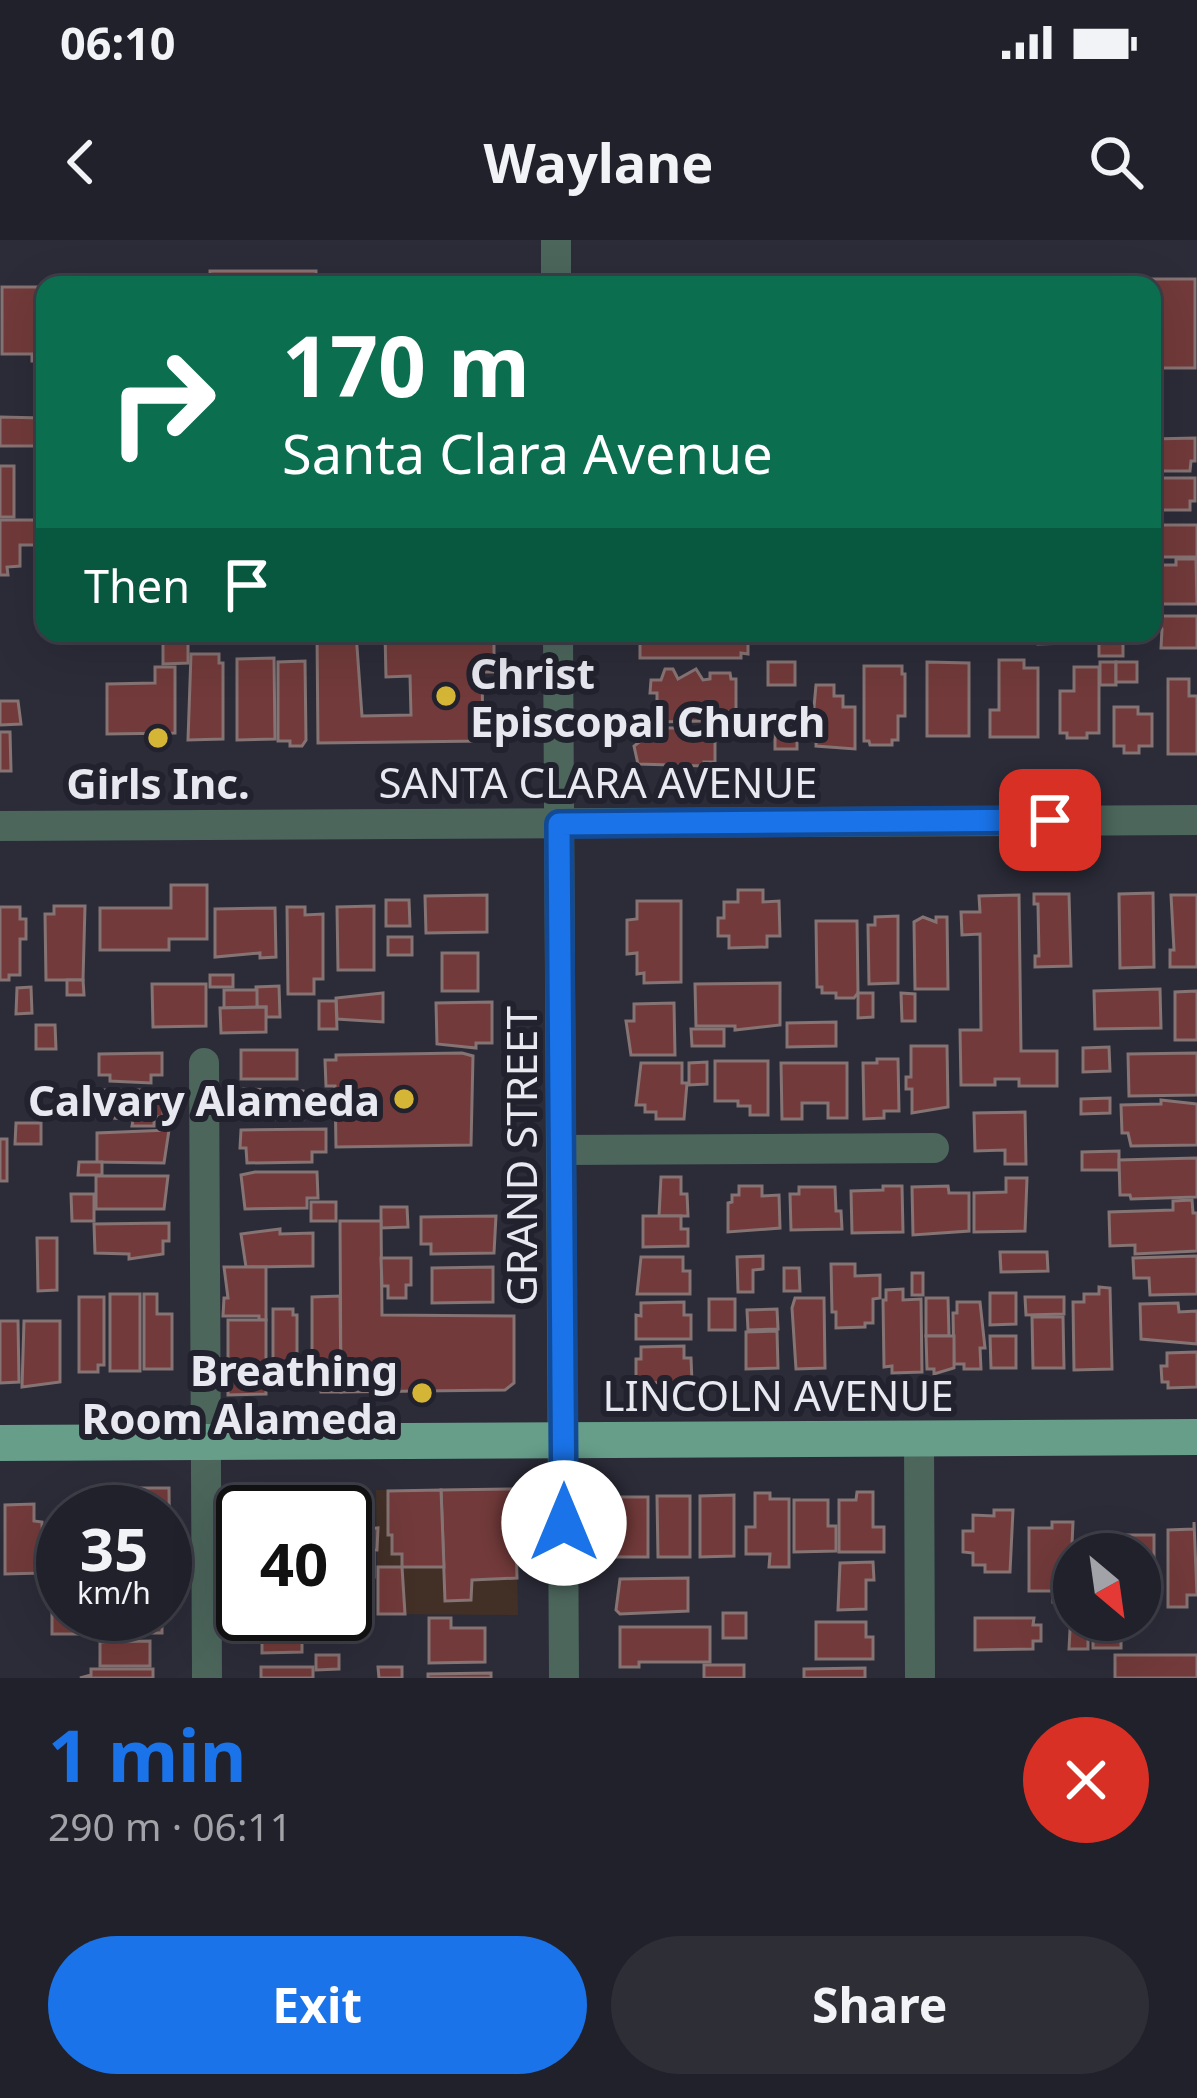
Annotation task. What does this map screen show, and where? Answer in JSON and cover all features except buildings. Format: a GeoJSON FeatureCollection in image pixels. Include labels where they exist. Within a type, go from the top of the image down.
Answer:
{"type":"FeatureCollection","features":[{"type":"Feature","properties":{"kind":"main road","name":"LINCOLN AVENUE"},"geometry":{"type":"LineString","coordinates":[[0,1443],[1197,1437]]}},
{"type":"Feature","properties":{"kind":"street"},"geometry":{"type":"LineString","coordinates":[[556,240],[556,276]]}},
{"type":"Feature","properties":{"kind":"street","name":"GRAND STREET"},"geometry":{"type":"LineString","coordinates":[[558,642],[564,1678]]}},
{"type":"Feature","properties":{"kind":"street","name":"SANTA CLARA AVENUE"},"geometry":{"type":"LineString","coordinates":[[0,826],[1197,820]]}},
{"type":"Feature","properties":{"kind":"street"},"geometry":{"type":"LineString","coordinates":[[204,1063],[207,1678]]}},
{"type":"Feature","properties":{"kind":"street"},"geometry":{"type":"LineString","coordinates":[[561,1150],[934,1148]]}},
{"type":"Feature","properties":{"kind":"street"},"geometry":{"type":"LineString","coordinates":[[919,1438],[920,1678]]}},
{"type":"Feature","properties":{"kind":"shaded area"},"geometry":{"type":"Polygon","coordinates":[[[515,1489],[518,1615],[378,1614],[376,1490],[515,1489]]]}},
{"type":"Feature","properties":{"kind":"place","name":"Christ Episcopal Church"},"geometry":{"type":"Point","coordinates":[446,696]}},
{"type":"Feature","properties":{"kind":"place","name":"Girls Inc."},"geometry":{"type":"Point","coordinates":[158,738]}},
{"type":"Feature","properties":{"kind":"place","name":"Calvary Alameda"},"geometry":{"type":"Point","coordinates":[404,1099]}},
{"type":"Feature","properties":{"kind":"place","name":"Breathing Room Alameda"},"geometry":{"type":"Point","coordinates":[422,1393]}},
{"type":"Feature","properties":{"kind":"route"},"geometry":{"type":"LineString","coordinates":[[564,1523],[559,824],[1050,820]]}}]}
